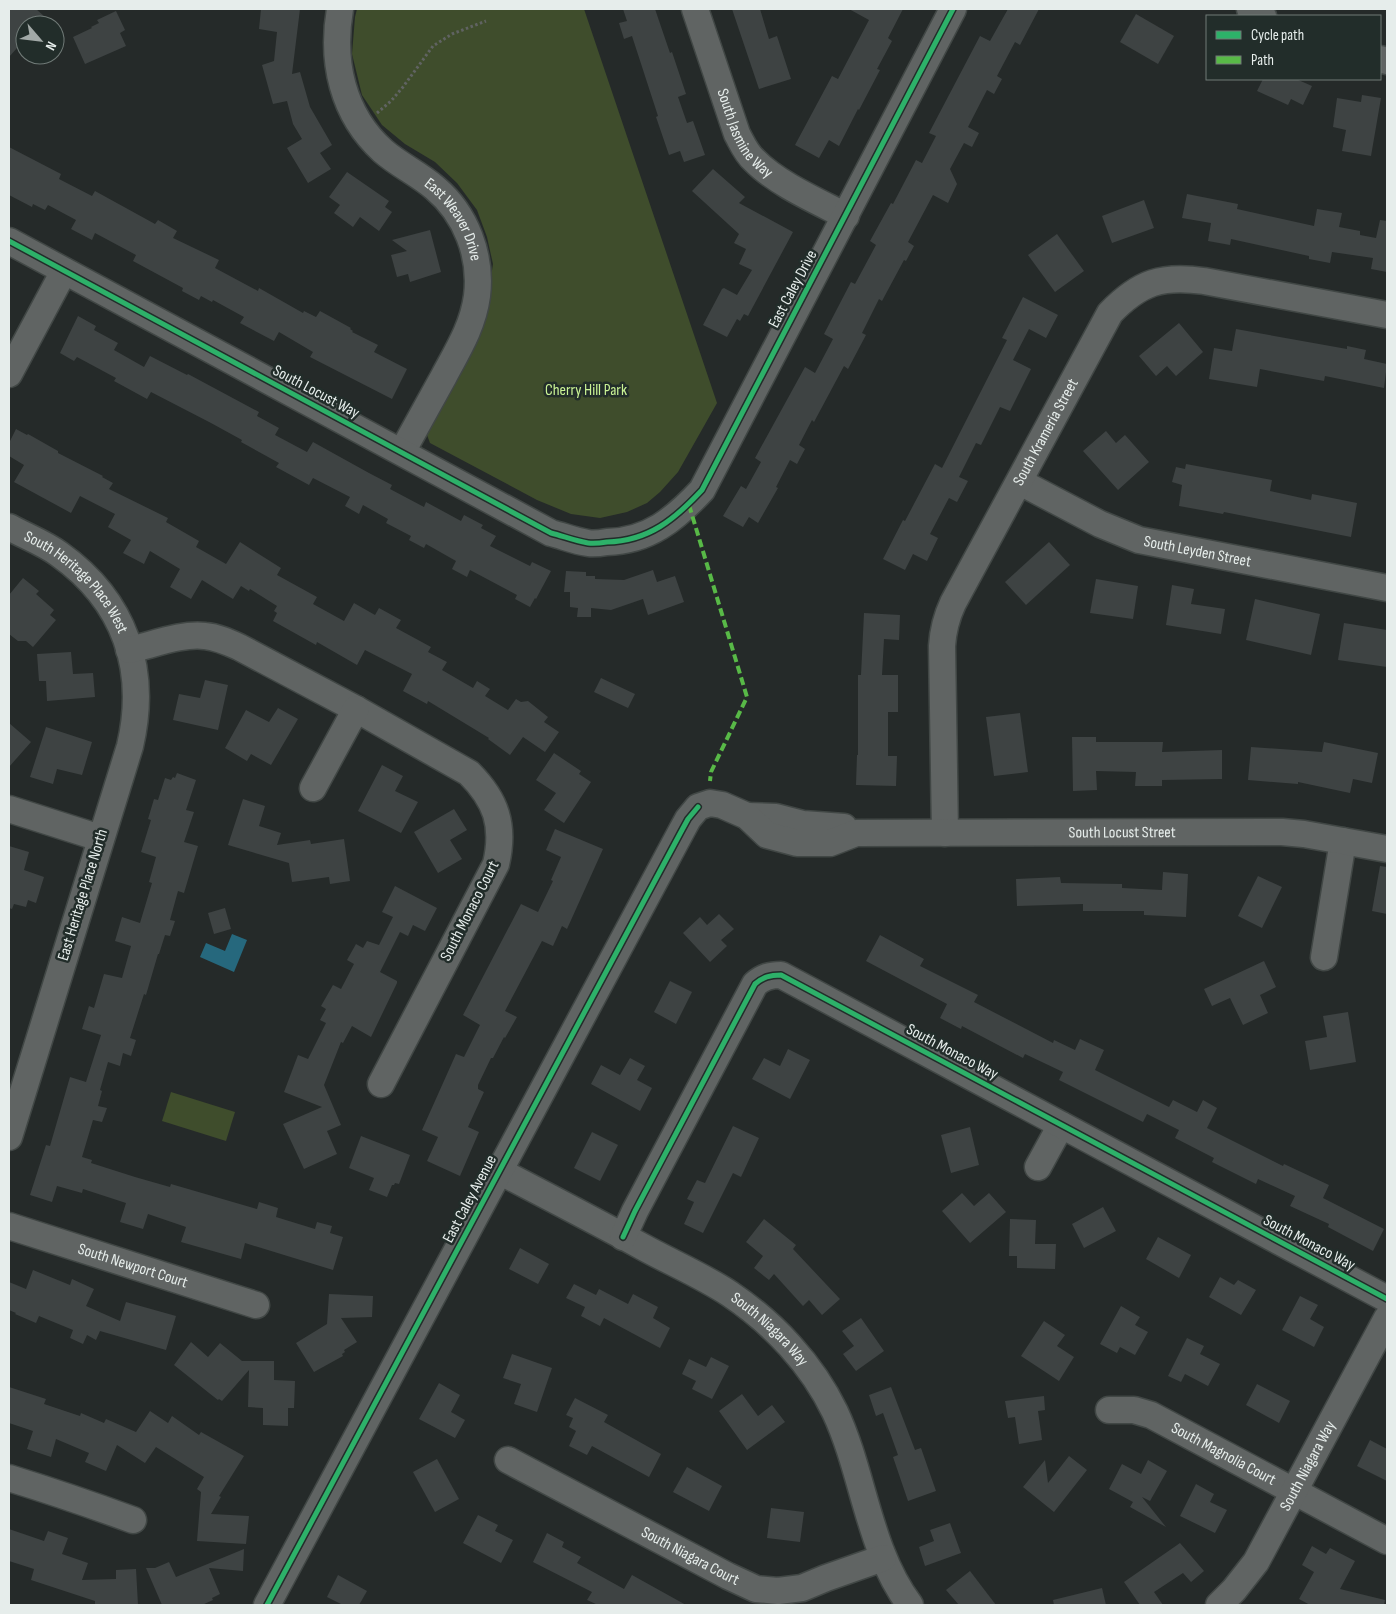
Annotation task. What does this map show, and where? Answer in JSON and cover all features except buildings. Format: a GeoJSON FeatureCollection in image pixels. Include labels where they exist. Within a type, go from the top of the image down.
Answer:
{"type":"FeatureCollection","features":[{"type":"Feature","properties":{"kind":"street","name":"East Weaver Drive"},"geometry":{"type":"LineString","coordinates":[[340,9],[336,56],[342,85],[351,109],[360,124],[382,150],[403,167],[434,187],[445,198],[465,225],[476,254],[478,273],[477,296],[469,330],[402,452]]}},
{"type":"Feature","properties":{"kind":"street","name":"South Jasmine Way"},"geometry":{"type":"LineString","coordinates":[[695,9],[738,134],[753,160],[770,175],[846,216]]}},
{"type":"Feature","properties":{"kind":"street","name":"East Caley Drive"},"geometry":{"type":"LineString","coordinates":[[618,542],[641,536],[662,527],[702,490],[953,9]]}},
{"type":"Feature","properties":{"kind":"street"},"geometry":{"type":"LineString","coordinates":[[1250,9],[1261,15]]}},
{"type":"Feature","properties":{"kind":"street","name":"South Locust Way"},"geometry":{"type":"LineString","coordinates":[[9,241],[551,532],[590,543],[618,542]]}},
{"type":"Feature","properties":{"kind":"street"},"geometry":{"type":"LineString","coordinates":[[9,374],[64,270]]}},
{"type":"Feature","properties":{"kind":"street","name":"South Krameria Street"},"geometry":{"type":"LineString","coordinates":[[946,833],[943,632],[952,603],[1020,482],[1110,313],[1130,294],[1144,286],[1173,278],[1188,279],[1387,315]]}},
{"type":"Feature","properties":{"kind":"street","name":"South Leyden Street"},"geometry":{"type":"LineString","coordinates":[[1020,482],[1100,524],[1140,540],[1387,588]]}},
{"type":"Feature","properties":{"kind":"street","name":"South Heritage Place West"},"geometry":{"type":"LineString","coordinates":[[9,527],[58,553],[91,580],[115,614],[129,650]]}},
{"type":"Feature","properties":{"kind":"street","name":"South Monaco Court"},"geometry":{"type":"LineString","coordinates":[[129,650],[189,636],[218,638],[239,647],[356,709],[469,773],[482,785],[492,801],[498,818],[500,834],[496,864],[381,1084]]}},
{"type":"Feature","properties":{"kind":"street","name":"East Heritage Place North"},"geometry":{"type":"LineString","coordinates":[[9,1138],[133,731],[137,707],[136,683],[129,650]]}},
{"type":"Feature","properties":{"kind":"street"},"geometry":{"type":"LineString","coordinates":[[313,788],[356,709]]}},
{"type":"Feature","properties":{"kind":"street","name":"South Locust Street"},"geometry":{"type":"LineString","coordinates":[[698,807],[715,803],[747,816],[776,817],[803,824],[842,826],[856,833],[1282,832],[1304,834],[1387,849]]}},
{"type":"Feature","properties":{"kind":"street","name":"East Caley Avenue"},"geometry":{"type":"LineString","coordinates":[[267,1605],[682,830],[698,807]]}},
{"type":"Feature","properties":{"kind":"street"},"geometry":{"type":"LineString","coordinates":[[9,809],[100,838]]}},
{"type":"Feature","properties":{"kind":"street"},"geometry":{"type":"LineString","coordinates":[[1324,957],[1343,841]]}},
{"type":"Feature","properties":{"kind":"street","name":"South Monaco Way"},"geometry":{"type":"LineString","coordinates":[[623,1236],[755,984],[761,978],[781,975],[1387,1299]]}},
{"type":"Feature","properties":{"kind":"street"},"geometry":{"type":"LineString","coordinates":[[1038,1166],[1061,1125]]}},
{"type":"Feature","properties":{"kind":"street","name":"South Niagara Way"},"geometry":{"type":"LineString","coordinates":[[499,1170],[729,1294],[765,1321],[790,1346],[817,1381],[833,1409],[844,1433],[883,1558],[900,1592],[910,1605]]}},
{"type":"Feature","properties":{"kind":"street","name":"South Newport Court"},"geometry":{"type":"LineString","coordinates":[[9,1226],[256,1305]]}},
{"type":"Feature","properties":{"kind":"street","name":"South Niagara Way"},"geometry":{"type":"LineString","coordinates":[[1219,1605],[1234,1590],[1256,1562],[1387,1318]]}},
{"type":"Feature","properties":{"kind":"street","name":"South Magnolia Court"},"geometry":{"type":"LineString","coordinates":[[1109,1410],[1134,1410],[1151,1415],[1387,1541]]}},
{"type":"Feature","properties":{"kind":"street","name":"South Niagara Court"},"geometry":{"type":"LineString","coordinates":[[508,1460],[756,1589],[778,1591],[802,1588],[883,1558]]}},
{"type":"Feature","properties":{"kind":"street"},"geometry":{"type":"LineString","coordinates":[[9,1478],[133,1520]]}},
{"type":"Feature","properties":{"kind":"path"},"geometry":{"type":"LineString","coordinates":[[360,124],[382,110],[433,46],[452,34],[486,21]]}},
{"type":"Feature","properties":{"kind":"green space","name":"Cherry Hill Park"},"geometry":{"type":"Polygon","coordinates":[[[357,9],[584,9],[717,403],[678,472],[647,503],[627,512],[600,518],[571,514],[537,500],[430,443],[427,435],[485,315],[493,264],[487,237],[477,210],[457,183],[435,162],[405,144],[382,125],[362,95],[352,54],[357,9]]]}},
{"type":"Feature","properties":{"kind":"green space"},"geometry":{"type":"Polygon","coordinates":[[[171,1092],[235,1112],[226,1141],[162,1121],[171,1092]]]}},
{"type":"Feature","properties":{"kind":"water"},"geometry":{"type":"Polygon","coordinates":[[[232,934],[247,940],[234,972],[200,957],[206,943],[225,951],[232,934]]]}},
{"type":"Feature","properties":{"kind":"marked path"},"geometry":{"type":"LineString","coordinates":[[689,505],[747,697],[711,772],[710,781]]}},
{"type":"Feature","properties":{"kind":"cycle path"},"geometry":{"type":"LineString","coordinates":[[9,241],[551,533],[590,543],[636,538],[671,519],[702,490],[953,9]]}},
{"type":"Feature","properties":{"kind":"cycle path"},"geometry":{"type":"LineString","coordinates":[[267,1605],[682,830],[698,807]]}},
{"type":"Feature","properties":{"kind":"cycle path"},"geometry":{"type":"LineString","coordinates":[[623,1237],[755,984],[767,977],[781,975],[1387,1299]]}}]}
